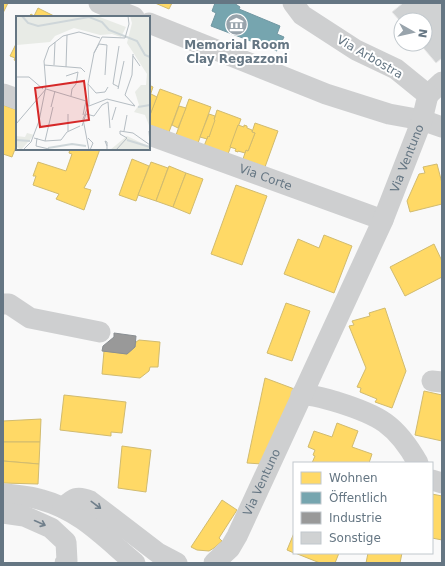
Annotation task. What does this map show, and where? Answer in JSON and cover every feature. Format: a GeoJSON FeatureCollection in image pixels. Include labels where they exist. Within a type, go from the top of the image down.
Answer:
{"type":"FeatureCollection","features":[{"type":"Feature","properties":{"kind":"street"},"geometry":{"type":"LineString","coordinates":[[99,3],[132,16]]}},
{"type":"Feature","properties":{"kind":"street","name":"Via Arbostra"},"geometry":{"type":"LineString","coordinates":[[293,3],[302,14],[356,50],[435,89],[422,120]]}},
{"type":"Feature","properties":{"kind":"street","name":"Via Ventuno"},"geometry":{"type":"LineString","coordinates":[[150,23],[326,94],[389,114],[422,120],[380,227],[237,536],[230,548],[214,563]]}},
{"type":"Feature","properties":{"kind":"street"},"geometry":{"type":"LineString","coordinates":[[3,94],[16,99]]}},
{"type":"Feature","properties":{"kind":"street"},"geometry":{"type":"LineString","coordinates":[[422,120],[442,127]]}},
{"type":"Feature","properties":{"kind":"street","name":"Via Corte"},"geometry":{"type":"LineString","coordinates":[[150,135],[380,227]]}},
{"type":"Feature","properties":{"kind":"street"},"geometry":{"type":"LineString","coordinates":[[150,148],[209,171]]}},
{"type":"Feature","properties":{"kind":"street"},"geometry":{"type":"LineString","coordinates":[[284,197],[380,227]]}},
{"type":"Feature","properties":{"kind":"street"},"geometry":{"type":"LineString","coordinates":[[3,304],[9,304],[30,318],[100,332]]}},
{"type":"Feature","properties":{"kind":"street"},"geometry":{"type":"LineString","coordinates":[[301,395],[319,397],[363,410],[376,417],[392,427],[403,438],[417,462]]}},
{"type":"Feature","properties":{"kind":"street"},"geometry":{"type":"LineString","coordinates":[[3,494],[43,500],[63,508],[97,530],[135,563]]}},
{"type":"Feature","properties":{"kind":"street"},"geometry":{"type":"LineString","coordinates":[[63,508],[73,499],[84,498],[158,553],[177,563]]}},
{"type":"Feature","properties":{"kind":"street"},"geometry":{"type":"LineString","coordinates":[[3,513],[24,516],[51,528],[66,542],[67,561],[65,563]]}},
{"type":"Feature","properties":{"kind":"building: Wohnen"},"geometry":{"type":"Polygon","coordinates":[[[3,3],[8,3],[3,13],[3,3]]]}},
{"type":"Feature","properties":{"kind":"building: Wohnen"},"geometry":{"type":"Polygon","coordinates":[[[155,3],[172,3],[169,9],[155,3]]]}},
{"type":"Feature","properties":{"kind":"building: Wohnen"},"geometry":{"type":"Polygon","coordinates":[[[38,8],[54,16],[34,16],[38,8]]]}},
{"type":"Feature","properties":{"kind":"building: Wohnen"},"geometry":{"type":"Polygon","coordinates":[[[16,44],[16,61],[14,60],[15,58],[10,56],[16,44]]]}},
{"type":"Feature","properties":{"kind":"building: Wohnen"},"geometry":{"type":"Polygon","coordinates":[[[150,86],[153,87],[150,96],[150,86]]]}},
{"type":"Feature","properties":{"kind":"building: Wohnen"},"geometry":{"type":"Polygon","coordinates":[[[160,89],[182,97],[169,132],[150,125],[150,114],[160,89]]]}},
{"type":"Feature","properties":{"kind":"building: Wohnen"},"geometry":{"type":"Polygon","coordinates":[[[151,94],[157,97],[150,115],[151,94]]]}},
{"type":"Feature","properties":{"kind":"building: Wohnen"},"geometry":{"type":"Polygon","coordinates":[[[189,99],[211,107],[198,143],[176,135],[189,99]]]}},
{"type":"Feature","properties":{"kind":"building: Wohnen"},"geometry":{"type":"Polygon","coordinates":[[[3,105],[16,110],[16,147],[12,157],[3,154],[3,105]]]}},
{"type":"Feature","properties":{"kind":"building: Wohnen"},"geometry":{"type":"Polygon","coordinates":[[[179,106],[186,108],[178,128],[172,125],[179,106]]]}},
{"type":"Feature","properties":{"kind":"building: Wohnen"},"geometry":{"type":"Polygon","coordinates":[[[217,110],[241,119],[228,154],[204,146],[208,136],[209,137],[217,110]]]}},
{"type":"Feature","properties":{"kind":"building: Wohnen"},"geometry":{"type":"Polygon","coordinates":[[[209,114],[215,116],[215,120],[207,139],[200,137],[209,114]]]}},
{"type":"Feature","properties":{"kind":"building: Wohnen"},"geometry":{"type":"Polygon","coordinates":[[[255,123],[278,131],[265,167],[243,159],[255,133],[252,132],[255,123]]]}},
{"type":"Feature","properties":{"kind":"building: Wohnen"},"geometry":{"type":"Polygon","coordinates":[[[238,125],[244,127],[244,125],[247,126],[247,128],[255,133],[248,151],[246,150],[245,153],[235,151],[236,149],[230,147],[238,125]]]}},
{"type":"Feature","properties":{"kind":"building: Wohnen"},"geometry":{"type":"Polygon","coordinates":[[[70,150],[100,150],[84,188],[91,190],[84,210],[56,199],[59,194],[33,185],[36,176],[33,176],[38,162],[66,171],[72,154],[69,153],[70,150]]]}},
{"type":"Feature","properties":{"kind":"building: Wohnen"},"geometry":{"type":"Polygon","coordinates":[[[132,159],[149,166],[136,201],[119,195],[132,159]]]}},
{"type":"Feature","properties":{"kind":"building: Wohnen"},"geometry":{"type":"Polygon","coordinates":[[[151,162],[168,168],[156,201],[138,195],[151,162]]]}},
{"type":"Feature","properties":{"kind":"building: Wohnen"},"geometry":{"type":"Polygon","coordinates":[[[437,164],[442,183],[442,204],[410,212],[407,201],[419,174],[425,173],[423,167],[437,164]]]}},
{"type":"Feature","properties":{"kind":"building: Wohnen"},"geometry":{"type":"Polygon","coordinates":[[[169,166],[186,173],[173,207],[156,201],[169,166]]]}},
{"type":"Feature","properties":{"kind":"building: Wohnen"},"geometry":{"type":"Polygon","coordinates":[[[186,173],[203,179],[190,214],[173,207],[186,173]]]}},
{"type":"Feature","properties":{"kind":"building: Wohnen"},"geometry":{"type":"Polygon","coordinates":[[[236,185],[267,196],[242,265],[211,254],[236,185]]]}},
{"type":"Feature","properties":{"kind":"building: Wohnen"},"geometry":{"type":"Polygon","coordinates":[[[324,235],[352,246],[334,293],[284,274],[298,239],[319,248],[324,235]]]}},
{"type":"Feature","properties":{"kind":"building: Wohnen"},"geometry":{"type":"Polygon","coordinates":[[[434,244],[442,261],[442,277],[405,296],[390,267],[434,244]]]}},
{"type":"Feature","properties":{"kind":"building: Wohnen"},"geometry":{"type":"Polygon","coordinates":[[[286,303],[310,311],[292,361],[267,353],[286,303]]]}},
{"type":"Feature","properties":{"kind":"building: Wohnen"},"geometry":{"type":"Polygon","coordinates":[[[385,308],[406,371],[392,408],[375,402],[377,399],[360,392],[361,388],[357,387],[366,368],[349,326],[354,325],[352,321],[370,316],[369,313],[385,308]]]}},
{"type":"Feature","properties":{"kind":"building: Wohnen"},"geometry":{"type":"Polygon","coordinates":[[[139,340],[160,342],[158,367],[150,367],[149,371],[140,378],[102,374],[104,351],[127,354],[135,347],[136,342],[139,340]]]}},
{"type":"Feature","properties":{"kind":"building: Wohnen"},"geometry":{"type":"Polygon","coordinates":[[[265,378],[297,390],[262,464],[247,463],[265,378]]]}},
{"type":"Feature","properties":{"kind":"building: Wohnen"},"geometry":{"type":"Polygon","coordinates":[[[424,391],[442,395],[442,441],[415,435],[424,391]]]}},
{"type":"Feature","properties":{"kind":"building: Wohnen"},"geometry":{"type":"Polygon","coordinates":[[[64,395],[126,402],[122,433],[111,432],[111,436],[60,430],[64,395]]]}},
{"type":"Feature","properties":{"kind":"building: Wohnen"},"geometry":{"type":"Polygon","coordinates":[[[41,419],[40,442],[3,442],[3,421],[41,419]]]}},
{"type":"Feature","properties":{"kind":"building: Wohnen"},"geometry":{"type":"Polygon","coordinates":[[[337,423],[358,431],[352,447],[372,454],[369,462],[312,462],[315,456],[313,455],[315,450],[308,447],[314,431],[332,437],[337,423]]]}},
{"type":"Feature","properties":{"kind":"building: Wohnen"},"geometry":{"type":"Polygon","coordinates":[[[3,442],[40,442],[39,464],[3,461],[3,442]]]}},
{"type":"Feature","properties":{"kind":"building: Wohnen"},"geometry":{"type":"Polygon","coordinates":[[[122,446],[151,450],[146,492],[118,488],[122,446]]]}},
{"type":"Feature","properties":{"kind":"building: Wohnen"},"geometry":{"type":"Polygon","coordinates":[[[3,461],[39,464],[38,484],[3,483],[3,461]]]}},
{"type":"Feature","properties":{"kind":"building: Wohnen"},"geometry":{"type":"Polygon","coordinates":[[[433,494],[442,496],[442,540],[433,538],[433,494]]]}},
{"type":"Feature","properties":{"kind":"building: Wohnen"},"geometry":{"type":"Polygon","coordinates":[[[222,500],[237,510],[219,538],[222,541],[209,551],[197,550],[191,547],[222,500]]]}},
{"type":"Feature","properties":{"kind":"building: Wohnen"},"geometry":{"type":"Polygon","coordinates":[[[293,535],[293,553],[287,550],[293,535]]]}},
{"type":"Feature","properties":{"kind":"building: Wohnen"},"geometry":{"type":"Polygon","coordinates":[[[298,554],[339,554],[335,563],[320,563],[298,554]]]}},
{"type":"Feature","properties":{"kind":"building: Wohnen"},"geometry":{"type":"Polygon","coordinates":[[[368,554],[402,554],[400,563],[366,563],[368,554]]]}},
{"type":"Feature","properties":{"kind":"building: Öffentlich"},"geometry":{"type":"Polygon","coordinates":[[[215,3],[234,3],[240,7],[239,9],[280,26],[277,34],[284,37],[277,51],[211,26],[216,13],[212,11],[215,3]]]}},
{"type":"Feature","properties":{"kind":"building: Industrie"},"geometry":{"type":"Polygon","coordinates":[[[114,333],[136,336],[135,347],[127,354],[102,351],[103,346],[114,337],[114,333]]]}},
{"type":"Feature","properties":{"kind":"building: Sonstige"},"geometry":{"type":"Polygon","coordinates":[[[403,3],[442,3],[442,58],[436,63],[427,52],[433,52],[433,12],[392,12],[403,3]]]}},
{"type":"Feature","properties":{"kind":"place","name":"Memorial Room Clay Regazzoni"},"geometry":{"type":"Point","coordinates":[237,24]}}]}
